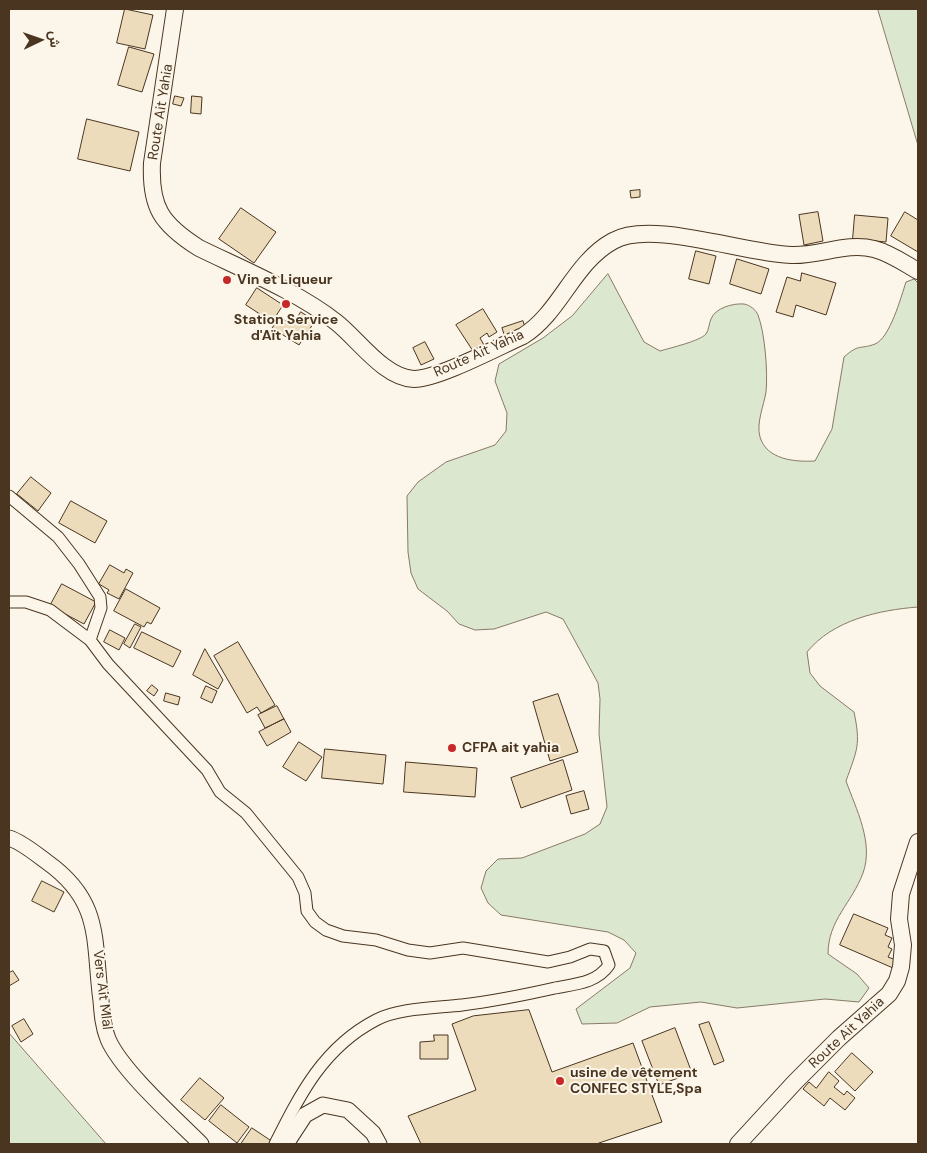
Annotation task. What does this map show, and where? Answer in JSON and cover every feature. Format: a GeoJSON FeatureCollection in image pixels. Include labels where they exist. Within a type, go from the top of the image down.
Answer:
{"type":"FeatureCollection","features":[{"type":"Feature","properties":{"kind":"main road","name":"Route Ait Yahia"},"geometry":{"type":"LineString","coordinates":[[176,9],[152,163],[151,187],[156,206],[165,220],[182,237],[199,248],[306,303],[336,322],[378,361],[399,376],[414,379],[432,376],[523,336],[536,328],[549,313],[588,260],[615,240],[633,234],[647,232],[664,234],[783,255],[807,255],[867,248],[887,254],[918,271]]}},
{"type":"Feature","properties":{"kind":"main road","name":"Route Ait Yahia"},"geometry":{"type":"LineString","coordinates":[[738,1144],[801,1076],[889,994],[897,981],[902,967],[903,945],[899,919],[900,894],[918,842]]}},
{"type":"Feature","properties":{"kind":"street"},"geometry":{"type":"LineString","coordinates":[[9,496],[58,536],[100,597],[101,608],[90,640]]}},
{"type":"Feature","properties":{"kind":"street"},"geometry":{"type":"LineString","coordinates":[[9,602],[26,602],[50,610],[90,640],[119,678],[207,770],[220,792],[246,813],[298,877],[305,893],[307,911],[315,922],[326,930],[352,938],[376,940],[408,950],[430,953],[463,948],[548,962],[570,957],[590,949],[604,951],[609,965],[602,976],[586,982],[529,995],[406,1012],[377,1019],[358,1031],[321,1063],[292,1110],[275,1144]]}},
{"type":"Feature","properties":{"kind":"street","name":"Vers Ait Mlal"},"geometry":{"type":"LineString","coordinates":[[9,838],[60,872],[76,889],[91,914],[98,954],[103,1018],[108,1039],[120,1060],[201,1144]]}},
{"type":"Feature","properties":{"kind":"street"},"geometry":{"type":"LineString","coordinates":[[286,1144],[305,1115],[323,1105],[348,1110],[373,1133],[379,1144]]}},
{"type":"Feature","properties":{"kind":"green space"},"geometry":{"type":"Polygon","coordinates":[[[878,9],[918,9],[918,145],[878,9]]]}},
{"type":"Feature","properties":{"kind":"green space"},"geometry":{"type":"Polygon","coordinates":[[[608,274],[644,342],[660,351],[703,337],[707,332],[713,315],[720,309],[735,304],[744,304],[754,310],[758,315],[764,342],[767,384],[760,420],[760,437],[769,451],[775,455],[791,460],[807,461],[815,461],[832,429],[844,357],[857,348],[870,346],[880,340],[890,326],[906,282],[914,279],[918,283],[918,607],[873,614],[843,624],[818,641],[807,652],[810,673],[820,686],[854,712],[856,723],[857,747],[846,781],[859,815],[865,838],[866,862],[858,884],[836,921],[829,942],[828,954],[857,974],[869,988],[859,1002],[825,999],[737,1008],[701,1002],[650,1007],[617,1023],[582,1024],[576,1009],[630,968],[636,953],[624,940],[608,932],[501,915],[488,903],[481,888],[486,871],[498,859],[522,858],[585,834],[600,824],[607,807],[599,734],[600,699],[598,683],[563,619],[546,612],[494,629],[475,630],[459,624],[447,611],[418,589],[411,573],[408,552],[407,496],[418,482],[446,462],[495,445],[506,431],[507,413],[495,381],[499,364],[543,338],[572,316],[608,274]]]}},
{"type":"Feature","properties":{"kind":"green space"},"geometry":{"type":"Polygon","coordinates":[[[9,1033],[106,1144],[9,1144],[9,1033]]]}},
{"type":"Feature","properties":{"kind":"building"},"geometry":{"type":"Polygon","coordinates":[[[125,9],[153,15],[145,49],[117,43],[125,9]]]}},
{"type":"Feature","properties":{"kind":"building"},"geometry":{"type":"Polygon","coordinates":[[[129,47],[154,54],[142,92],[118,85],[129,47]]]}},
{"type":"Feature","properties":{"kind":"building"},"geometry":{"type":"Polygon","coordinates":[[[175,96],[184,98],[181,106],[173,104],[175,96]]]}},
{"type":"Feature","properties":{"kind":"building"},"geometry":{"type":"Polygon","coordinates":[[[192,96],[202,97],[201,114],[191,113],[192,96]]]}},
{"type":"Feature","properties":{"kind":"building"},"geometry":{"type":"Polygon","coordinates":[[[87,119],[139,132],[130,171],[78,159],[87,119]]]}},
{"type":"Feature","properties":{"kind":"building"},"geometry":{"type":"Polygon","coordinates":[[[640,190],[640,197],[631,198],[630,191],[640,190]]]}},
{"type":"Feature","properties":{"kind":"building"},"geometry":{"type":"Polygon","coordinates":[[[241,208],[276,232],[254,263],[219,239],[241,208]]]}},
{"type":"Feature","properties":{"kind":"building"},"geometry":{"type":"Polygon","coordinates":[[[818,212],[823,241],[804,245],[799,215],[818,212]]]}},
{"type":"Feature","properties":{"kind":"building"},"geometry":{"type":"Polygon","coordinates":[[[905,212],[918,220],[918,252],[891,236],[905,212]]]}},
{"type":"Feature","properties":{"kind":"building"},"geometry":{"type":"Polygon","coordinates":[[[855,215],[888,218],[886,242],[853,239],[855,215]]]}},
{"type":"Feature","properties":{"kind":"building"},"geometry":{"type":"Polygon","coordinates":[[[696,251],[716,256],[709,284],[689,279],[696,251]]]}},
{"type":"Feature","properties":{"kind":"building"},"geometry":{"type":"Polygon","coordinates":[[[737,259],[769,269],[761,294],[730,284],[737,259]]]}},
{"type":"Feature","properties":{"kind":"building"},"geometry":{"type":"Polygon","coordinates":[[[802,273],[836,283],[826,315],[796,305],[793,317],[776,312],[787,277],[800,281],[802,273]]]}},
{"type":"Feature","properties":{"kind":"building"},"geometry":{"type":"Polygon","coordinates":[[[257,288],[283,305],[272,322],[246,305],[257,288]]]}},
{"type":"Feature","properties":{"kind":"building"},"geometry":{"type":"Polygon","coordinates":[[[483,309],[497,332],[489,337],[487,333],[480,338],[484,345],[473,351],[456,325],[483,309]]]}},
{"type":"Feature","properties":{"kind":"building"},"geometry":{"type":"Polygon","coordinates":[[[301,312],[315,321],[299,345],[272,328],[280,317],[292,325],[301,312]]]}},
{"type":"Feature","properties":{"kind":"building"},"geometry":{"type":"Polygon","coordinates":[[[523,321],[526,330],[505,337],[502,328],[523,321]]]}},
{"type":"Feature","properties":{"kind":"building"},"geometry":{"type":"Polygon","coordinates":[[[425,342],[434,359],[421,365],[413,348],[425,342]]]}},
{"type":"Feature","properties":{"kind":"building"},"geometry":{"type":"Polygon","coordinates":[[[31,477],[51,493],[38,511],[17,494],[31,477]]]}},
{"type":"Feature","properties":{"kind":"building"},"geometry":{"type":"Polygon","coordinates":[[[71,501],[107,521],[95,543],[59,523],[71,501]]]}},
{"type":"Feature","properties":{"kind":"building"},"geometry":{"type":"Polygon","coordinates":[[[110,565],[124,573],[126,569],[133,573],[119,599],[107,593],[109,590],[99,584],[110,565]]]}},
{"type":"Feature","properties":{"kind":"building"},"geometry":{"type":"Polygon","coordinates":[[[62,584],[96,602],[84,624],[50,606],[62,584]]]}},
{"type":"Feature","properties":{"kind":"building"},"geometry":{"type":"Polygon","coordinates":[[[126,589],[160,608],[151,624],[147,622],[144,627],[114,611],[126,589]]]}},
{"type":"Feature","properties":{"kind":"building"},"geometry":{"type":"Polygon","coordinates":[[[135,624],[141,627],[130,648],[124,644],[135,624]]]}},
{"type":"Feature","properties":{"kind":"building"},"geometry":{"type":"Polygon","coordinates":[[[110,630],[125,638],[119,650],[104,642],[110,630]]]}},
{"type":"Feature","properties":{"kind":"building"},"geometry":{"type":"Polygon","coordinates":[[[142,632],[181,651],[173,667],[134,648],[142,632]]]}},
{"type":"Feature","properties":{"kind":"building"},"geometry":{"type":"Polygon","coordinates":[[[238,642],[275,705],[261,713],[257,707],[247,713],[214,656],[238,642]]]}},
{"type":"Feature","properties":{"kind":"building"},"geometry":{"type":"Polygon","coordinates":[[[205,649],[223,680],[218,689],[193,675],[205,649]]]}},
{"type":"Feature","properties":{"kind":"building"},"geometry":{"type":"Polygon","coordinates":[[[152,685],[158,690],[154,696],[147,691],[152,685]]]}},
{"type":"Feature","properties":{"kind":"building"},"geometry":{"type":"Polygon","coordinates":[[[206,686],[217,691],[212,703],[201,698],[206,686]]]}},
{"type":"Feature","properties":{"kind":"building"},"geometry":{"type":"Polygon","coordinates":[[[166,693],[180,697],[178,705],[164,701],[166,693]]]}},
{"type":"Feature","properties":{"kind":"building"},"geometry":{"type":"Polygon","coordinates":[[[558,694],[578,752],[550,761],[533,702],[558,694]]]}},
{"type":"Feature","properties":{"kind":"building"},"geometry":{"type":"Polygon","coordinates":[[[277,706],[284,719],[265,728],[258,715],[277,706]]]}},
{"type":"Feature","properties":{"kind":"building"},"geometry":{"type":"Polygon","coordinates":[[[284,719],[291,732],[267,746],[259,732],[284,719]]]}},
{"type":"Feature","properties":{"kind":"building"},"geometry":{"type":"Polygon","coordinates":[[[299,742],[322,757],[306,781],[283,767],[299,742]]]}},
{"type":"Feature","properties":{"kind":"building"},"geometry":{"type":"Polygon","coordinates":[[[325,749],[386,755],[383,784],[322,778],[325,749]]]}},
{"type":"Feature","properties":{"kind":"building"},"geometry":{"type":"Polygon","coordinates":[[[563,760],[572,790],[521,808],[511,778],[563,760]]]}},
{"type":"Feature","properties":{"kind":"building"},"geometry":{"type":"Polygon","coordinates":[[[406,762],[477,768],[475,797],[404,792],[406,762]]]}},
{"type":"Feature","properties":{"kind":"building"},"geometry":{"type":"Polygon","coordinates":[[[584,791],[589,809],[571,814],[566,796],[584,791]]]}},
{"type":"Feature","properties":{"kind":"building"},"geometry":{"type":"Polygon","coordinates":[[[42,881],[64,892],[54,912],[32,901],[42,881]]]}},
{"type":"Feature","properties":{"kind":"building"},"geometry":{"type":"Polygon","coordinates":[[[854,914],[888,928],[885,935],[892,938],[888,947],[892,949],[888,957],[896,960],[893,968],[840,945],[854,914]]]}},
{"type":"Feature","properties":{"kind":"building"},"geometry":{"type":"Polygon","coordinates":[[[13,971],[19,980],[9,986],[9,973],[13,971]]]}},
{"type":"Feature","properties":{"kind":"building","name":"usine de vêtement CONFEC STYLE,Spa"},"geometry":{"type":"Polygon","coordinates":[[[529,1010],[552,1072],[633,1043],[662,1122],[596,1144],[421,1144],[408,1116],[476,1090],[452,1024],[473,1016],[529,1010]]]}},
{"type":"Feature","properties":{"kind":"building"},"geometry":{"type":"Polygon","coordinates":[[[24,1019],[33,1034],[21,1042],[12,1026],[24,1019]]]}},
{"type":"Feature","properties":{"kind":"building"},"geometry":{"type":"Polygon","coordinates":[[[709,1022],[724,1061],[714,1065],[699,1025],[709,1022]]]}},
{"type":"Feature","properties":{"kind":"building"},"geometry":{"type":"Polygon","coordinates":[[[675,1028],[692,1073],[659,1085],[642,1041],[675,1028]]]}},
{"type":"Feature","properties":{"kind":"building"},"geometry":{"type":"Polygon","coordinates":[[[434,1035],[448,1035],[448,1059],[420,1059],[420,1042],[434,1041],[434,1035]]]}},
{"type":"Feature","properties":{"kind":"building"},"geometry":{"type":"Polygon","coordinates":[[[852,1053],[873,1072],[855,1091],[835,1072],[852,1053]]]}},
{"type":"Feature","properties":{"kind":"building"},"geometry":{"type":"Polygon","coordinates":[[[829,1072],[839,1081],[834,1087],[844,1095],[847,1091],[855,1098],[845,1110],[830,1098],[824,1106],[803,1089],[809,1082],[816,1088],[829,1072]]]}},
{"type":"Feature","properties":{"kind":"building"},"geometry":{"type":"Polygon","coordinates":[[[200,1078],[224,1098],[205,1120],[181,1100],[200,1078]]]}},
{"type":"Feature","properties":{"kind":"building"},"geometry":{"type":"Polygon","coordinates":[[[221,1105],[249,1127],[237,1143],[209,1121],[221,1105]]]}},
{"type":"Feature","properties":{"kind":"building"},"geometry":{"type":"Polygon","coordinates":[[[252,1128],[273,1142],[271,1144],[241,1144],[252,1128]]]}},
{"type":"Feature","properties":{"kind":"place","name":"Vin et Liqueur"},"geometry":{"type":"Point","coordinates":[227,280]}},
{"type":"Feature","properties":{"kind":"place","name":"Station Service d'Aït Yahia"},"geometry":{"type":"Point","coordinates":[286,304]}},
{"type":"Feature","properties":{"kind":"place","name":"CFPA ait yahia"},"geometry":{"type":"Point","coordinates":[452,748]}},
{"type":"Feature","properties":{"kind":"place","name":"usine de vêtement CONFEC STYLE,Spa"},"geometry":{"type":"Point","coordinates":[560,1081]}}]}
